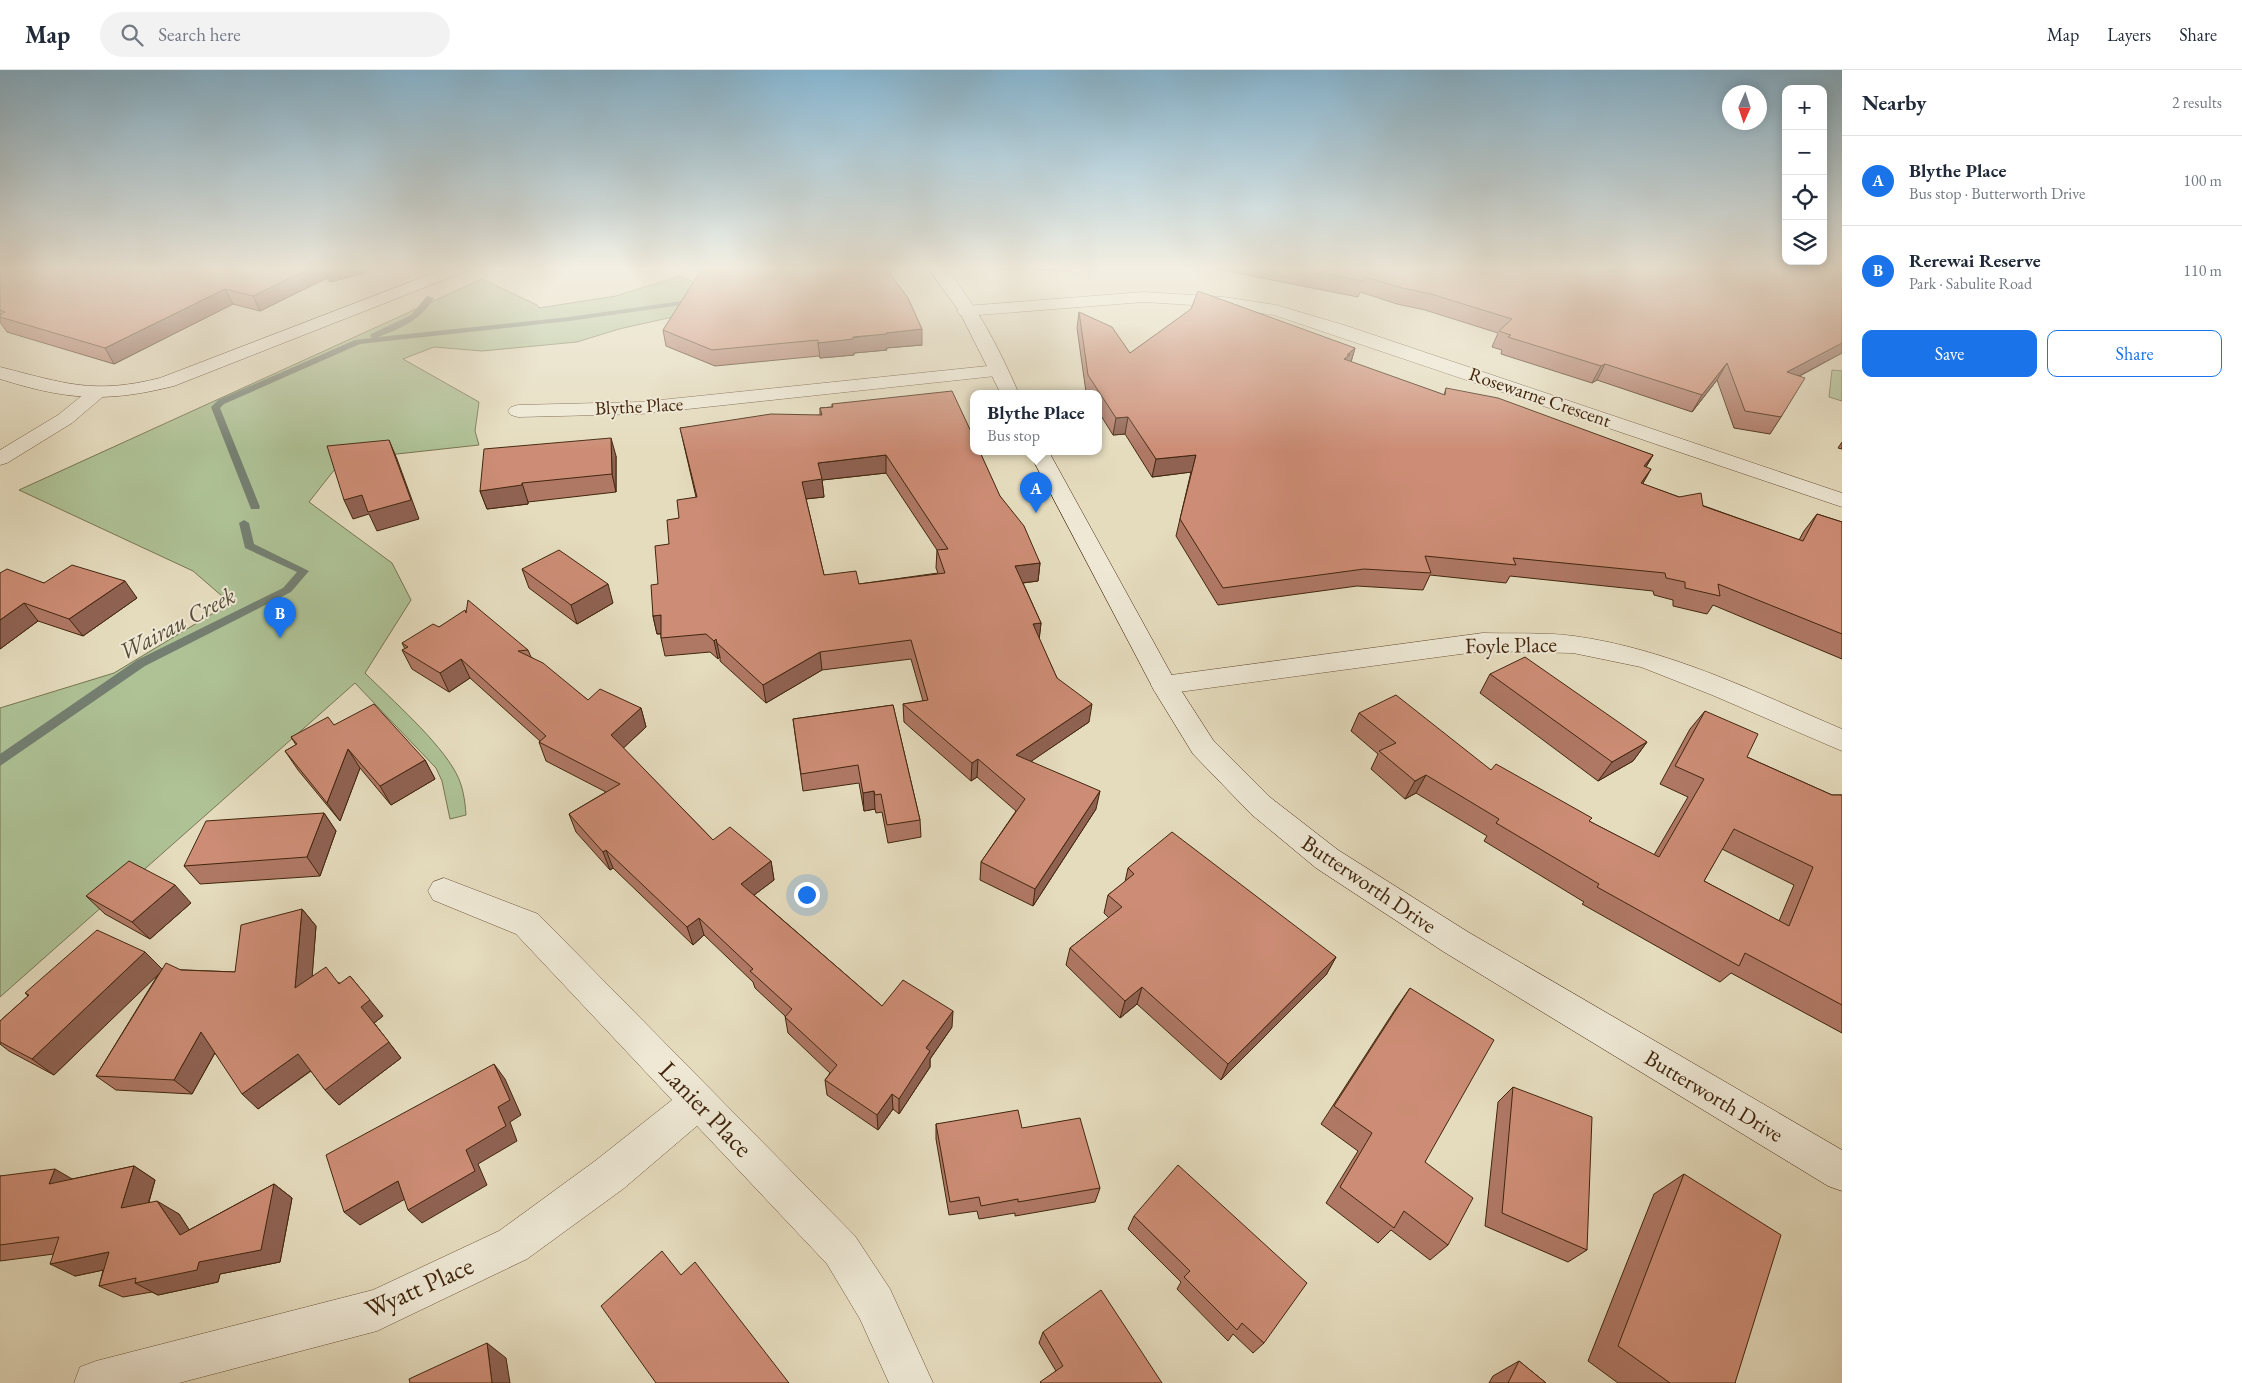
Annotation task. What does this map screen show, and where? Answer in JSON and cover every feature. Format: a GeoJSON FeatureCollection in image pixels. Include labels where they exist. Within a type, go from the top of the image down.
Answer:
{"type":"FeatureCollection","features":[{"type":"Feature","properties":{"kind":"street"},"geometry":{"type":"LineString","coordinates":[[0,372],[66,392],[96,394],[133,390],[167,382],[305,328]]}},
{"type":"Feature","properties":{"kind":"street"},"geometry":{"type":"LineString","coordinates":[[975,328],[1008,390]]}},
{"type":"Feature","properties":{"kind":"street","name":"Rosewarne Crescent"},"geometry":{"type":"LineString","coordinates":[[1335,328],[1842,500]]}},
{"type":"Feature","properties":{"kind":"street","name":"Blythe Place"},"geometry":{"type":"LineString","coordinates":[[518,411],[641,408],[998,371]]}},
{"type":"Feature","properties":{"kind":"street"},"geometry":{"type":"LineString","coordinates":[[0,459],[65,419],[96,394]]}},
{"type":"Feature","properties":{"kind":"street","name":"Butterworth Drive"},"geometry":{"type":"LineString","coordinates":[[1041,455],[1164,686],[1203,747],[1261,806],[1326,859],[1456,942],[1842,1172]]}},
{"type":"Feature","properties":{"kind":"street","name":"Foyle Place"},"geometry":{"type":"LineString","coordinates":[[1164,686],[1483,642],[1573,644],[1646,659],[1721,688],[1842,741]]}},
{"type":"Feature","properties":{"kind":"street","name":"Lanier Place"},"geometry":{"type":"LineString","coordinates":[[444,891],[527,924],[841,1250],[875,1304],[911,1383]]}},
{"type":"Feature","properties":{"kind":"street","name":"Wyatt Place"},"geometry":{"type":"LineString","coordinates":[[96,1383],[377,1310],[513,1245],[609,1175],[699,1101]]}},
{"type":"Feature","properties":{"kind":"green space"},"geometry":{"type":"Polygon","coordinates":[[[374,328],[622,328],[577,342],[482,351],[434,347],[403,359],[479,402],[475,431],[479,445],[342,460],[309,502],[392,563],[411,600],[365,673],[427,734],[448,761],[460,783],[466,815],[450,819],[442,781],[436,768],[355,683],[0,997],[0,708],[114,673],[230,603],[193,571],[19,490],[374,328]]]}},
{"type":"Feature","properties":{"kind":"green space"},"geometry":{"type":"Polygon","coordinates":[[[1832,370],[1842,371],[1842,401],[1829,397],[1832,370]]]}},
{"type":"Feature","properties":{"kind":"building"},"geometry":{"type":"Polygon","coordinates":[[[38,328],[145,328],[105,348],[38,328]]]}},
{"type":"Feature","properties":{"kind":"building"},"geometry":{"type":"Polygon","coordinates":[[[664,328],[922,329],[818,343],[818,340],[712,350],[663,330],[664,328]]]}},
{"type":"Feature","properties":{"kind":"building"},"geometry":{"type":"Polygon","coordinates":[[[1081,328],[1113,328],[1130,353],[1164,328],[1301,328],[1355,348],[1344,359],[1445,395],[1446,388],[1498,398],[1653,455],[1644,466],[1651,469],[1641,483],[1679,497],[1701,493],[1703,506],[1803,541],[1817,514],[1842,522],[1842,634],[1718,584],[1720,596],[1685,588],[1685,582],[1666,578],[1665,573],[1513,558],[1516,565],[1425,556],[1431,573],[1364,569],[1223,588],[1180,519],[1196,455],[1156,459],[1128,417],[1116,418],[1102,396],[1102,390],[1098,390],[1088,375],[1081,328]]]}},
{"type":"Feature","properties":{"kind":"building"},"geometry":{"type":"Polygon","coordinates":[[[1502,328],[1842,328],[1842,343],[1787,372],[1805,378],[1781,417],[1745,411],[1727,363],[1702,395],[1605,364],[1601,366],[1508,337],[1511,335],[1499,331],[1502,328]]]}},
{"type":"Feature","properties":{"kind":"building"},"geometry":{"type":"Polygon","coordinates":[[[952,391],[970,429],[970,455],[981,455],[1000,496],[1024,526],[1040,563],[1015,566],[1041,623],[1033,624],[1057,678],[1092,704],[1016,755],[1100,791],[1035,889],[981,862],[1025,799],[978,759],[972,763],[903,704],[928,700],[911,640],[820,652],[763,685],[717,643],[716,639],[714,641],[706,634],[661,638],[661,615],[653,616],[651,585],[658,584],[655,546],[669,544],[667,520],[679,518],[677,500],[697,497],[680,428],[771,414],[822,415],[820,408],[833,407],[832,404],[952,391]],[[886,455],[818,463],[822,479],[802,482],[824,575],[856,571],[859,584],[945,573],[937,550],[948,549],[886,455]]]}},
{"type":"Feature","properties":{"kind":"building"},"geometry":{"type":"Polygon","coordinates":[[[611,438],[612,474],[522,483],[522,485],[480,491],[484,449],[611,438]]]}},
{"type":"Feature","properties":{"kind":"building"},"geometry":{"type":"Polygon","coordinates":[[[389,440],[411,500],[368,512],[362,495],[344,500],[327,446],[389,440]]]}},
{"type":"Feature","properties":{"kind":"building"},"geometry":{"type":"Polygon","coordinates":[[[559,550],[608,584],[571,605],[522,569],[559,550]]]}},
{"type":"Feature","properties":{"kind":"building"},"geometry":{"type":"Polygon","coordinates":[[[72,565],[125,581],[69,619],[24,603],[0,620],[0,573],[7,569],[44,583],[72,565]]]}},
{"type":"Feature","properties":{"kind":"building"},"geometry":{"type":"Polygon","coordinates":[[[468,600],[528,650],[518,651],[543,663],[588,700],[600,689],[641,708],[611,735],[713,840],[730,827],[771,861],[741,884],[882,1006],[903,980],[953,1011],[926,1048],[930,1051],[899,1099],[892,1094],[877,1115],[825,1080],[837,1065],[785,1017],[792,1009],[750,971],[753,969],[699,918],[687,927],[606,850],[603,852],[569,814],[620,784],[539,742],[546,736],[461,659],[440,673],[402,650],[408,647],[402,643],[433,624],[439,627],[465,610],[466,613],[468,600]]]}},
{"type":"Feature","properties":{"kind":"building"},"geometry":{"type":"Polygon","coordinates":[[[1525,657],[1647,742],[1612,762],[1490,674],[1525,657]]]}},
{"type":"Feature","properties":{"kind":"building"},"geometry":{"type":"Polygon","coordinates":[[[1396,695],[1491,770],[1496,764],[1592,818],[1589,821],[1659,857],[1704,779],[1675,766],[1705,711],[1758,734],[1747,757],[1832,795],[1842,795],[1842,1005],[1745,953],[1739,966],[1597,887],[1599,884],[1496,823],[1499,819],[1426,775],[1415,781],[1379,751],[1396,743],[1359,713],[1396,695]],[[1734,829],[1704,881],[1789,926],[1813,867],[1734,829]]]}},
{"type":"Feature","properties":{"kind":"building"},"geometry":{"type":"Polygon","coordinates":[[[374,704],[425,760],[380,786],[348,749],[327,803],[285,751],[297,744],[291,737],[328,717],[334,725],[374,704]]]}},
{"type":"Feature","properties":{"kind":"building"},"geometry":{"type":"Polygon","coordinates":[[[893,705],[920,820],[887,825],[881,794],[875,795],[874,791],[863,793],[858,765],[801,774],[793,719],[893,705]]]}},
{"type":"Feature","properties":{"kind":"building"},"geometry":{"type":"Polygon","coordinates":[[[324,813],[307,857],[184,866],[206,821],[324,813]]]}},
{"type":"Feature","properties":{"kind":"building"},"geometry":{"type":"Polygon","coordinates":[[[1172,832],[1336,957],[1228,1064],[1142,987],[1125,1001],[1070,948],[1122,907],[1108,895],[1134,874],[1128,868],[1172,832]]]}},
{"type":"Feature","properties":{"kind":"building"},"geometry":{"type":"Polygon","coordinates":[[[129,861],[175,885],[132,922],[86,896],[129,861]]]}},
{"type":"Feature","properties":{"kind":"building"},"geometry":{"type":"Polygon","coordinates":[[[302,909],[295,988],[326,967],[339,984],[350,976],[370,1000],[361,1007],[389,1042],[325,1090],[298,1054],[242,1094],[201,1032],[174,1080],[96,1076],[166,963],[181,970],[235,972],[241,925],[302,909]]]}},
{"type":"Feature","properties":{"kind":"building"},"geometry":{"type":"Polygon","coordinates":[[[97,930],[145,952],[32,1059],[0,1042],[0,1021],[29,995],[25,993],[97,930]]]}},
{"type":"Feature","properties":{"kind":"building"},"geometry":{"type":"Polygon","coordinates":[[[1410,988],[1494,1040],[1425,1162],[1473,1198],[1448,1245],[1404,1211],[1394,1228],[1340,1187],[1372,1133],[1334,1106],[1410,988]]]}},
{"type":"Feature","properties":{"kind":"building"},"geometry":{"type":"Polygon","coordinates":[[[494,1064],[510,1100],[498,1107],[506,1126],[466,1150],[475,1171],[408,1210],[398,1181],[344,1212],[326,1155],[494,1064]]]}},
{"type":"Feature","properties":{"kind":"building"},"geometry":{"type":"Polygon","coordinates":[[[1513,1087],[1592,1117],[1587,1250],[1502,1213],[1513,1087]]]}},
{"type":"Feature","properties":{"kind":"building"},"geometry":{"type":"Polygon","coordinates":[[[1018,1110],[1022,1128],[1080,1118],[1100,1188],[1018,1202],[1018,1199],[981,1206],[979,1197],[950,1202],[936,1124],[1018,1110]]]}},
{"type":"Feature","properties":{"kind":"building"},"geometry":{"type":"Polygon","coordinates":[[[1178,1165],[1307,1283],[1264,1343],[1242,1323],[1237,1330],[1184,1277],[1190,1271],[1134,1216],[1178,1165]]]}},
{"type":"Feature","properties":{"kind":"building"},"geometry":{"type":"Polygon","coordinates":[[[134,1166],[121,1208],[157,1201],[180,1235],[274,1184],[261,1250],[199,1262],[197,1270],[135,1283],[136,1278],[99,1286],[109,1252],[50,1264],[59,1237],[0,1245],[0,1176],[55,1169],[49,1184],[134,1166]]]}},
{"type":"Feature","properties":{"kind":"building"},"geometry":{"type":"Polygon","coordinates":[[[1684,1174],[1781,1235],[1735,1383],[1670,1383],[1618,1346],[1684,1174]]]}},
{"type":"Feature","properties":{"kind":"building"},"geometry":{"type":"Polygon","coordinates":[[[662,1251],[681,1275],[695,1262],[789,1383],[656,1383],[601,1306],[662,1251]]]}},
{"type":"Feature","properties":{"kind":"building"},"geometry":{"type":"Polygon","coordinates":[[[1101,1290],[1162,1383],[1040,1382],[1063,1366],[1043,1332],[1101,1290]]]}},
{"type":"Feature","properties":{"kind":"building"},"geometry":{"type":"Polygon","coordinates":[[[487,1343],[492,1383],[410,1383],[409,1379],[487,1343]]]}},
{"type":"Feature","properties":{"kind":"building"},"geometry":{"type":"Polygon","coordinates":[[[1519,1361],[1546,1383],[1508,1383],[1519,1361]]]}},
{"type":"Feature","properties":{"kind":"waterway"},"geometry":{"type":"LineString","coordinates":[[374,336],[393,328]]}},
{"type":"Feature","properties":{"kind":"waterway","name":"Wairau Creek"},"geometry":{"type":"LineString","coordinates":[[255,507],[215,407],[221,402],[358,342],[484,328]]}},
{"type":"Feature","properties":{"kind":"waterway","name":"Wairau Creek"},"geometry":{"type":"LineString","coordinates":[[0,761],[141,663],[287,590],[304,571],[249,546],[244,523]]}},
{"type":"Feature","properties":{"kind":"place","name":"Blythe Place"},"geometry":{"type":"Point","coordinates":[1036,513]}},
{"type":"Feature","properties":{"kind":"place","name":"Rerewai Reserve"},"geometry":{"type":"Point","coordinates":[280,638]}}]}
